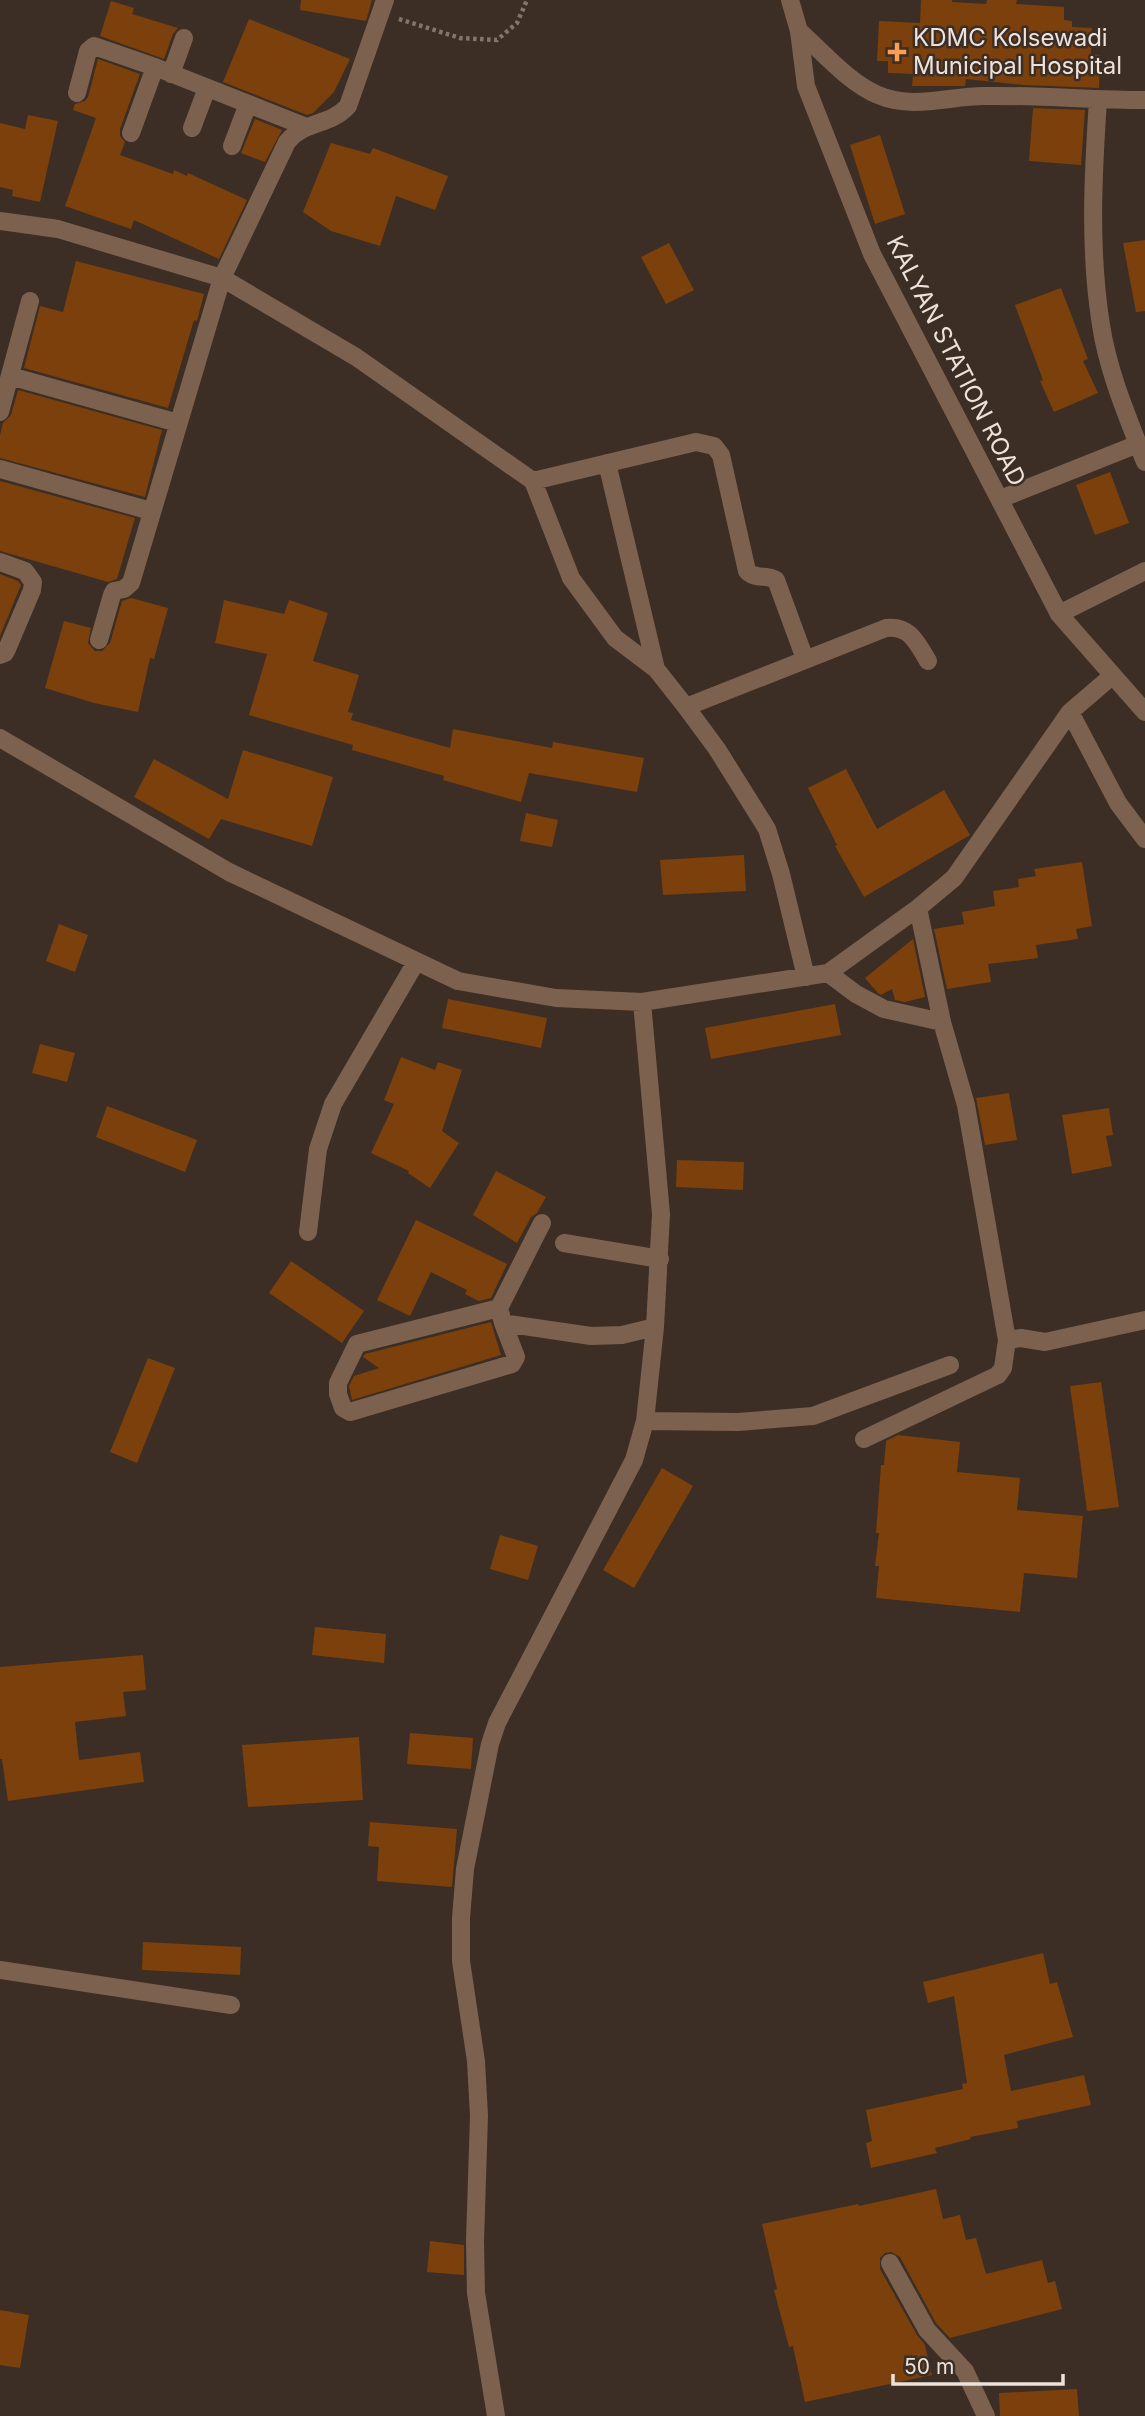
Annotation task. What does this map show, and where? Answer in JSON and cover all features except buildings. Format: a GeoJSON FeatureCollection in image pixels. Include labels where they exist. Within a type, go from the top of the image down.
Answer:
{"type":"FeatureCollection","features":[{"type":"Feature","properties":{"kind":"street","name":"KALYAN STATION ROAD"},"geometry":{"type":"LineString","coordinates":[[790,0],[799,31],[806,86],[872,254],[1059,614],[1145,712]]}},
{"type":"Feature","properties":{"kind":"street"},"geometry":{"type":"LineString","coordinates":[[99,640],[112,595],[119,588],[124,589],[131,583],[222,278],[287,142],[304,126],[339,116],[348,106],[383,7]]}},
{"type":"Feature","properties":{"kind":"street"},"geometry":{"type":"LineString","coordinates":[[799,31],[863,88],[881,96],[906,101],[934,102],[985,96],[1145,100]]}},
{"type":"Feature","properties":{"kind":"street"},"geometry":{"type":"LineString","coordinates":[[131,133],[163,71],[184,38]]}},
{"type":"Feature","properties":{"kind":"street"},"geometry":{"type":"LineString","coordinates":[[77,93],[91,46],[304,126]]}},
{"type":"Feature","properties":{"kind":"street"},"geometry":{"type":"LineString","coordinates":[[192,128],[207,88]]}},
{"type":"Feature","properties":{"kind":"street"},"geometry":{"type":"LineString","coordinates":[[1098,100],[1093,184],[1093,246],[1101,326],[1113,373],[1145,462]]}},
{"type":"Feature","properties":{"kind":"street"},"geometry":{"type":"LineString","coordinates":[[232,146],[248,104]]}},
{"type":"Feature","properties":{"kind":"street"},"geometry":{"type":"LineString","coordinates":[[0,221],[58,229],[222,278],[356,357],[533,481],[571,578],[615,638],[656,669],[686,707],[718,749],[767,829],[806,977]]}},
{"type":"Feature","properties":{"kind":"street"},"geometry":{"type":"LineString","coordinates":[[0,412],[30,301]]}},
{"type":"Feature","properties":{"kind":"street"},"geometry":{"type":"LineString","coordinates":[[10,376],[178,423]]}},
{"type":"Feature","properties":{"kind":"street"},"geometry":{"type":"LineString","coordinates":[[533,481],[696,442],[707,443],[719,450],[747,571],[755,577],[772,577],[776,580],[805,659]]}},
{"type":"Feature","properties":{"kind":"street"},"geometry":{"type":"LineString","coordinates":[[1000,499],[1138,444]]}},
{"type":"Feature","properties":{"kind":"street"},"geometry":{"type":"LineString","coordinates":[[607,463],[656,669]]}},
{"type":"Feature","properties":{"kind":"street"},"geometry":{"type":"LineString","coordinates":[[0,469],[151,510]]}},
{"type":"Feature","properties":{"kind":"street"},"geometry":{"type":"LineString","coordinates":[[0,562],[25,571],[33,582],[7,649],[0,655]]}},
{"type":"Feature","properties":{"kind":"street"},"geometry":{"type":"LineString","coordinates":[[1059,614],[1145,571]]}},
{"type":"Feature","properties":{"kind":"street"},"geometry":{"type":"LineString","coordinates":[[686,707],[895,626],[905,629],[914,637],[928,660]]}},
{"type":"Feature","properties":{"kind":"street"},"geometry":{"type":"LineString","coordinates":[[0,738],[229,872],[457,981],[556,998],[642,1002],[828,973],[918,908],[954,878],[1070,712],[1112,676]]}},
{"type":"Feature","properties":{"kind":"street"},"geometry":{"type":"LineString","coordinates":[[1070,712],[1118,803],[1145,839]]}},
{"type":"Feature","properties":{"kind":"street"},"geometry":{"type":"LineString","coordinates":[[864,1439],[998,1375],[1003,1368],[1007,1340],[966,1105],[942,1022],[918,908]]}},
{"type":"Feature","properties":{"kind":"street"},"geometry":{"type":"LineString","coordinates":[[308,1232],[318,1149],[333,1104],[416,962]]}},
{"type":"Feature","properties":{"kind":"street"},"geometry":{"type":"LineString","coordinates":[[828,973],[856,994],[884,1009],[942,1022]]}},
{"type":"Feature","properties":{"kind":"street"},"geometry":{"type":"LineString","coordinates":[[496,2416],[476,2293],[479,2116],[476,2061],[461,1961],[465,1869],[490,1744],[497,1723],[634,1460],[645,1421],[660,1259],[659,1190],[642,1002]]}},
{"type":"Feature","properties":{"kind":"street"},"geometry":{"type":"LineString","coordinates":[[542,1223],[501,1315],[516,1356],[512,1364],[350,1412],[343,1408],[338,1394],[338,1383],[357,1344],[501,1315],[591,1336],[622,1335],[655,1327]]}},
{"type":"Feature","properties":{"kind":"street"},"geometry":{"type":"LineString","coordinates":[[564,1243],[660,1259]]}},
{"type":"Feature","properties":{"kind":"street"},"geometry":{"type":"LineString","coordinates":[[1007,1340],[1021,1338],[1045,1342],[1145,1320]]}},
{"type":"Feature","properties":{"kind":"street"},"geometry":{"type":"LineString","coordinates":[[645,1421],[738,1422],[813,1416],[950,1365]]}},
{"type":"Feature","properties":{"kind":"street"},"geometry":{"type":"LineString","coordinates":[[0,1970],[231,2005]]}},
{"type":"Feature","properties":{"kind":"street"},"geometry":{"type":"LineString","coordinates":[[890,2263],[927,2330],[965,2371],[986,2416]]}},
{"type":"Feature","properties":{"kind":"path"},"geometry":{"type":"LineString","coordinates":[[383,7],[460,38],[497,40],[517,23],[527,0]]}},
{"type":"Feature","properties":{"kind":"place","name":"KDMC Kolsewadi Municipal Hospital"},"geometry":{"type":"Point","coordinates":[897,52]}}]}
